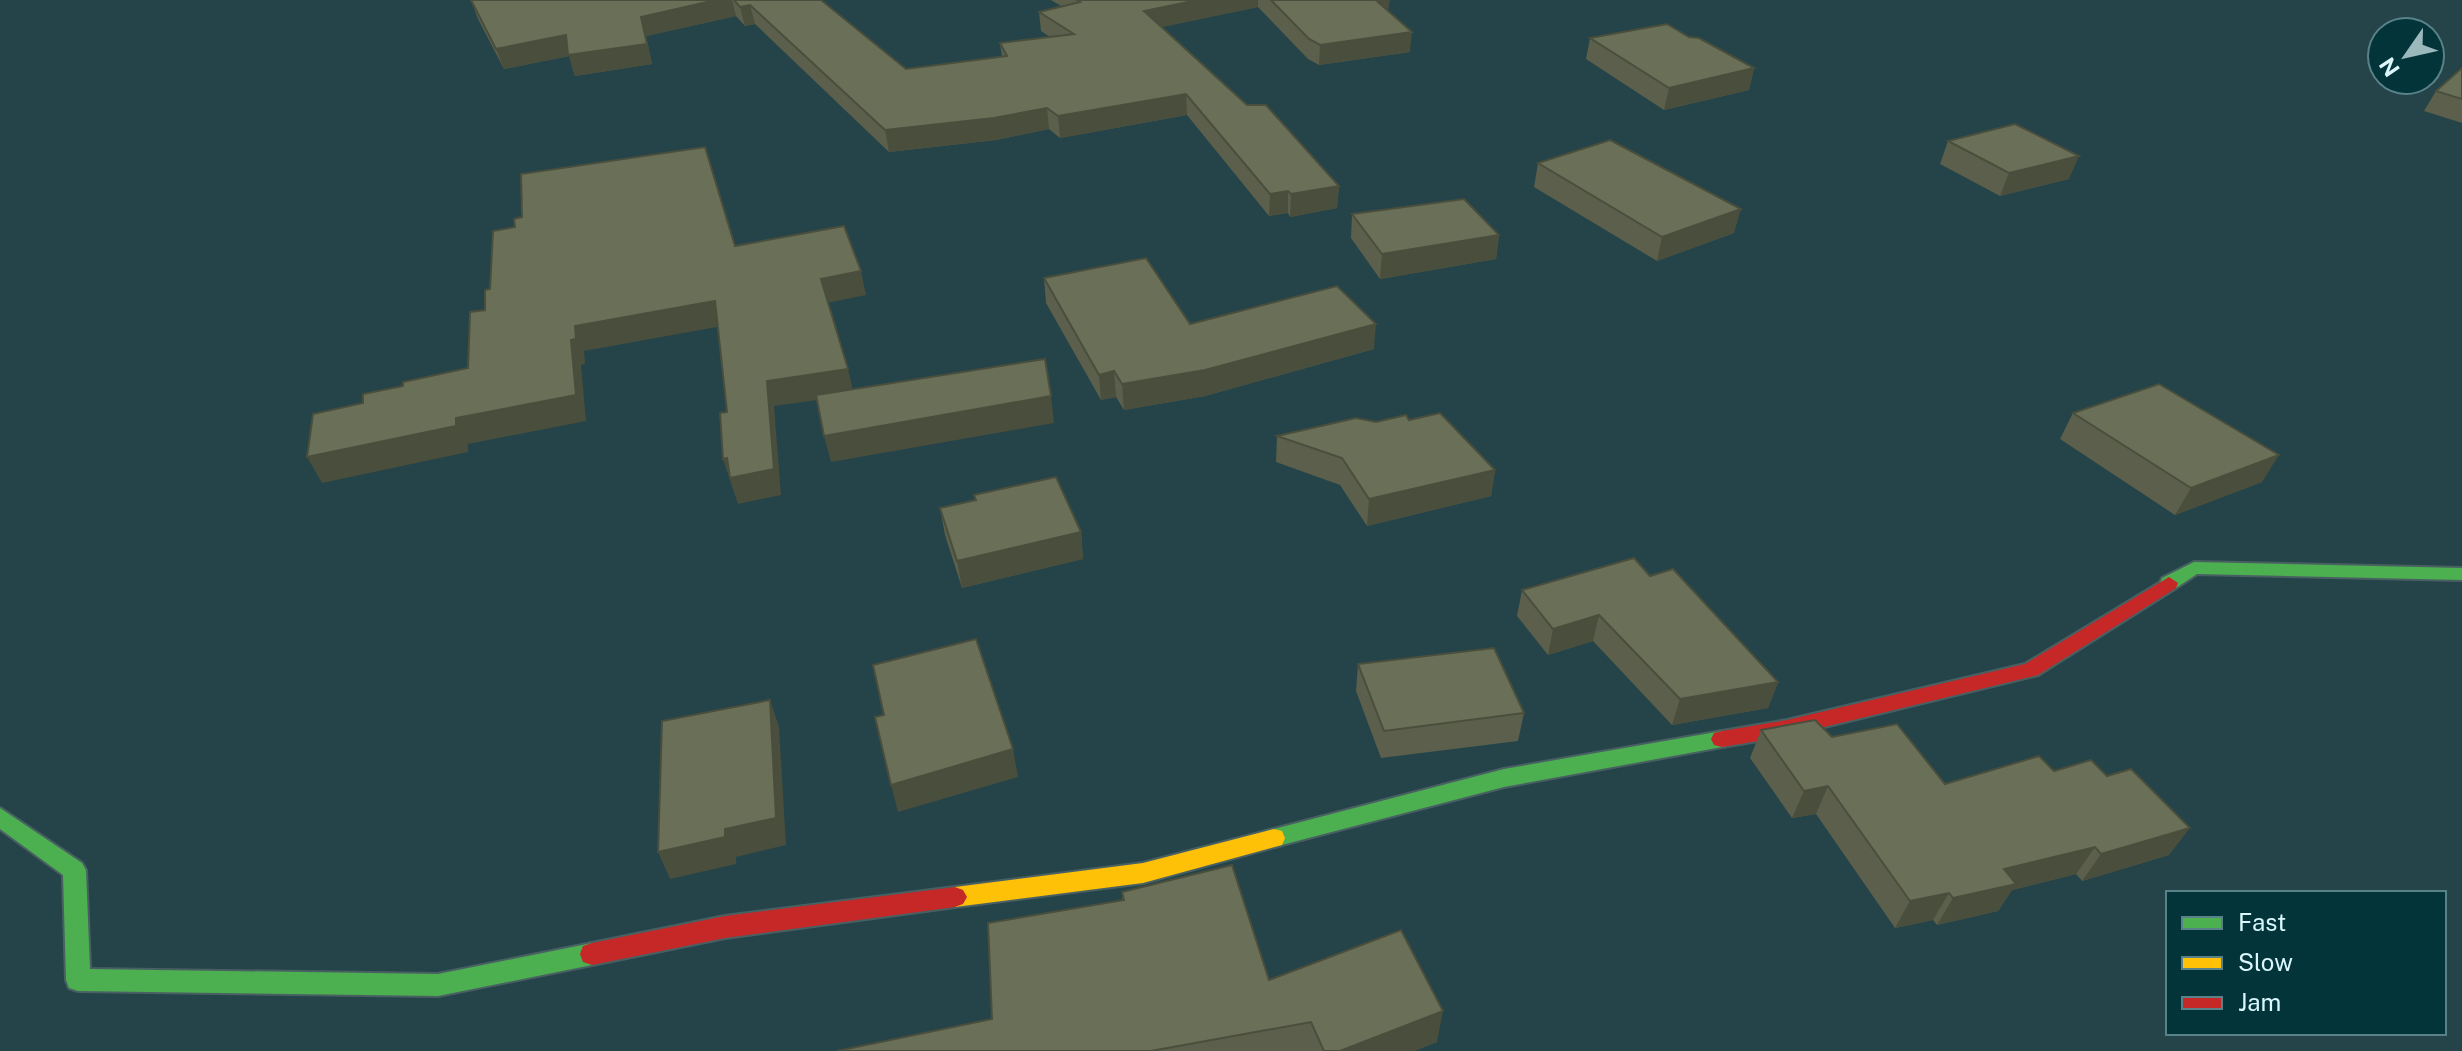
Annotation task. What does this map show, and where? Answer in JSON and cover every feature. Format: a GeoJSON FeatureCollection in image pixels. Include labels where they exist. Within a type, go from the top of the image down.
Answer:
{"type":"FeatureCollection","features":[{"type":"Feature","properties":{"kind":"street"},"geometry":{"type":"LineString","coordinates":[[0,817],[74,870],[78,980],[438,985],[725,927],[1143,873],[1504,778],[1787,728],[2031,670],[2194,568],[2462,574]]}},
{"type":"Feature","properties":{"kind":"building"},"geometry":{"type":"Polygon","coordinates":[[[471,0],[716,0],[641,17],[647,44],[568,55],[566,35],[496,49],[471,0]]]}},
{"type":"Feature","properties":{"kind":"building"},"geometry":{"type":"Polygon","coordinates":[[[734,0],[821,0],[906,69],[1007,56],[1000,43],[1074,34],[1039,12],[1080,2],[1077,0],[1198,0],[1144,11],[1247,105],[1266,105],[1339,186],[1291,194],[1288,191],[1270,194],[1186,94],[1058,116],[1047,108],[994,118],[885,130],[750,5],[740,7],[734,0]]]}},
{"type":"Feature","properties":{"kind":"building"},"geometry":{"type":"Polygon","coordinates":[[[1271,0],[1388,0],[1378,2],[1412,32],[1320,45],[1309,39],[1271,0]]]}},
{"type":"Feature","properties":{"kind":"building"},"geometry":{"type":"Polygon","coordinates":[[[1667,24],[1754,68],[1669,88],[1590,38],[1667,24]]]}},
{"type":"Feature","properties":{"kind":"building"},"geometry":{"type":"Polygon","coordinates":[[[2462,68],[2462,99],[2446,94],[2446,82],[2462,68]]]}},
{"type":"Feature","properties":{"kind":"building"},"geometry":{"type":"Polygon","coordinates":[[[2015,124],[2079,156],[2009,173],[1948,141],[2015,124]]]}},
{"type":"Feature","properties":{"kind":"building"},"geometry":{"type":"Polygon","coordinates":[[[1610,140],[1741,209],[1662,237],[1538,163],[1610,140]]]}},
{"type":"Feature","properties":{"kind":"building"},"geometry":{"type":"Polygon","coordinates":[[[705,147],[735,246],[844,226],[861,271],[821,279],[848,369],[767,381],[774,469],[730,478],[727,458],[723,459],[720,413],[727,412],[715,301],[575,326],[576,339],[571,340],[576,395],[456,418],[456,426],[307,457],[313,414],[363,403],[363,394],[403,386],[403,382],[468,368],[470,312],[485,310],[485,290],[490,289],[493,231],[515,227],[514,219],[522,217],[521,174],[705,147]]]}},
{"type":"Feature","properties":{"kind":"building"},"geometry":{"type":"Polygon","coordinates":[[[1464,199],[1499,235],[1382,254],[1352,214],[1464,199]]]}},
{"type":"Feature","properties":{"kind":"building"},"geometry":{"type":"Polygon","coordinates":[[[1146,258],[1190,324],[1337,286],[1376,324],[1205,370],[1122,384],[1114,371],[1099,375],[1044,278],[1146,258]]]}},
{"type":"Feature","properties":{"kind":"building"},"geometry":{"type":"Polygon","coordinates":[[[1045,359],[1051,396],[824,436],[816,395],[1045,359]]]}},
{"type":"Feature","properties":{"kind":"building"},"geometry":{"type":"Polygon","coordinates":[[[2159,384],[2279,455],[2191,488],[2073,413],[2159,384]]]}},
{"type":"Feature","properties":{"kind":"building"},"geometry":{"type":"Polygon","coordinates":[[[1440,413],[1495,470],[1369,499],[1342,458],[1277,436],[1356,418],[1376,422],[1406,415],[1409,420],[1440,413]]]}},
{"type":"Feature","properties":{"kind":"building"},"geometry":{"type":"Polygon","coordinates":[[[1056,477],[1081,532],[957,561],[940,508],[976,500],[974,495],[1056,477]]]}},
{"type":"Feature","properties":{"kind":"building"},"geometry":{"type":"Polygon","coordinates":[[[1634,558],[1650,576],[1673,569],[1778,682],[1680,699],[1599,615],[1553,629],[1522,590],[1634,558]]]}},
{"type":"Feature","properties":{"kind":"building"},"geometry":{"type":"Polygon","coordinates":[[[976,639],[1013,749],[891,785],[875,717],[884,715],[873,665],[976,639]]]}},
{"type":"Feature","properties":{"kind":"building"},"geometry":{"type":"Polygon","coordinates":[[[1494,648],[1524,713],[1384,731],[1358,664],[1494,648]]]}},
{"type":"Feature","properties":{"kind":"building"},"geometry":{"type":"Polygon","coordinates":[[[770,700],[776,818],[725,829],[725,837],[658,852],[662,721],[770,700]]]}},
{"type":"Feature","properties":{"kind":"building"},"geometry":{"type":"Polygon","coordinates":[[[1815,720],[1832,737],[1897,724],[1945,784],[2039,756],[2054,771],[2091,760],[2107,776],[2131,769],[2190,828],[2101,854],[2095,847],[2004,869],[2016,884],[1953,898],[1949,893],[1910,901],[1828,786],[1804,791],[1761,730],[1815,720]]]}},
{"type":"Feature","properties":{"kind":"building"},"geometry":{"type":"Polygon","coordinates":[[[1232,865],[1269,980],[1401,930],[1443,1011],[1340,1051],[1324,1051],[1311,1022],[1151,1051],[837,1051],[992,1019],[988,923],[1124,900],[1122,892],[1232,865]]]}},
{"type":"Feature","properties":{"kind":"traffic: fast"},"geometry":{"type":"LineString","coordinates":[[2169,583],[2194,568],[2462,574]]}},
{"type":"Feature","properties":{"kind":"traffic: fast"},"geometry":{"type":"LineString","coordinates":[[1274,838],[1504,778],[1722,739]]}},
{"type":"Feature","properties":{"kind":"traffic: fast"},"geometry":{"type":"LineString","coordinates":[[0,817],[74,870],[78,980],[438,985],[592,954]]}},
{"type":"Feature","properties":{"kind":"traffic: slow"},"geometry":{"type":"LineString","coordinates":[[955,897],[1143,873],[1274,838]]}},
{"type":"Feature","properties":{"kind":"traffic: jam"},"geometry":{"type":"LineString","coordinates":[[1722,739],[1787,728],[2031,670],[2169,583]]}},
{"type":"Feature","properties":{"kind":"traffic: jam"},"geometry":{"type":"LineString","coordinates":[[592,954],[725,927],[955,897]]}}]}
